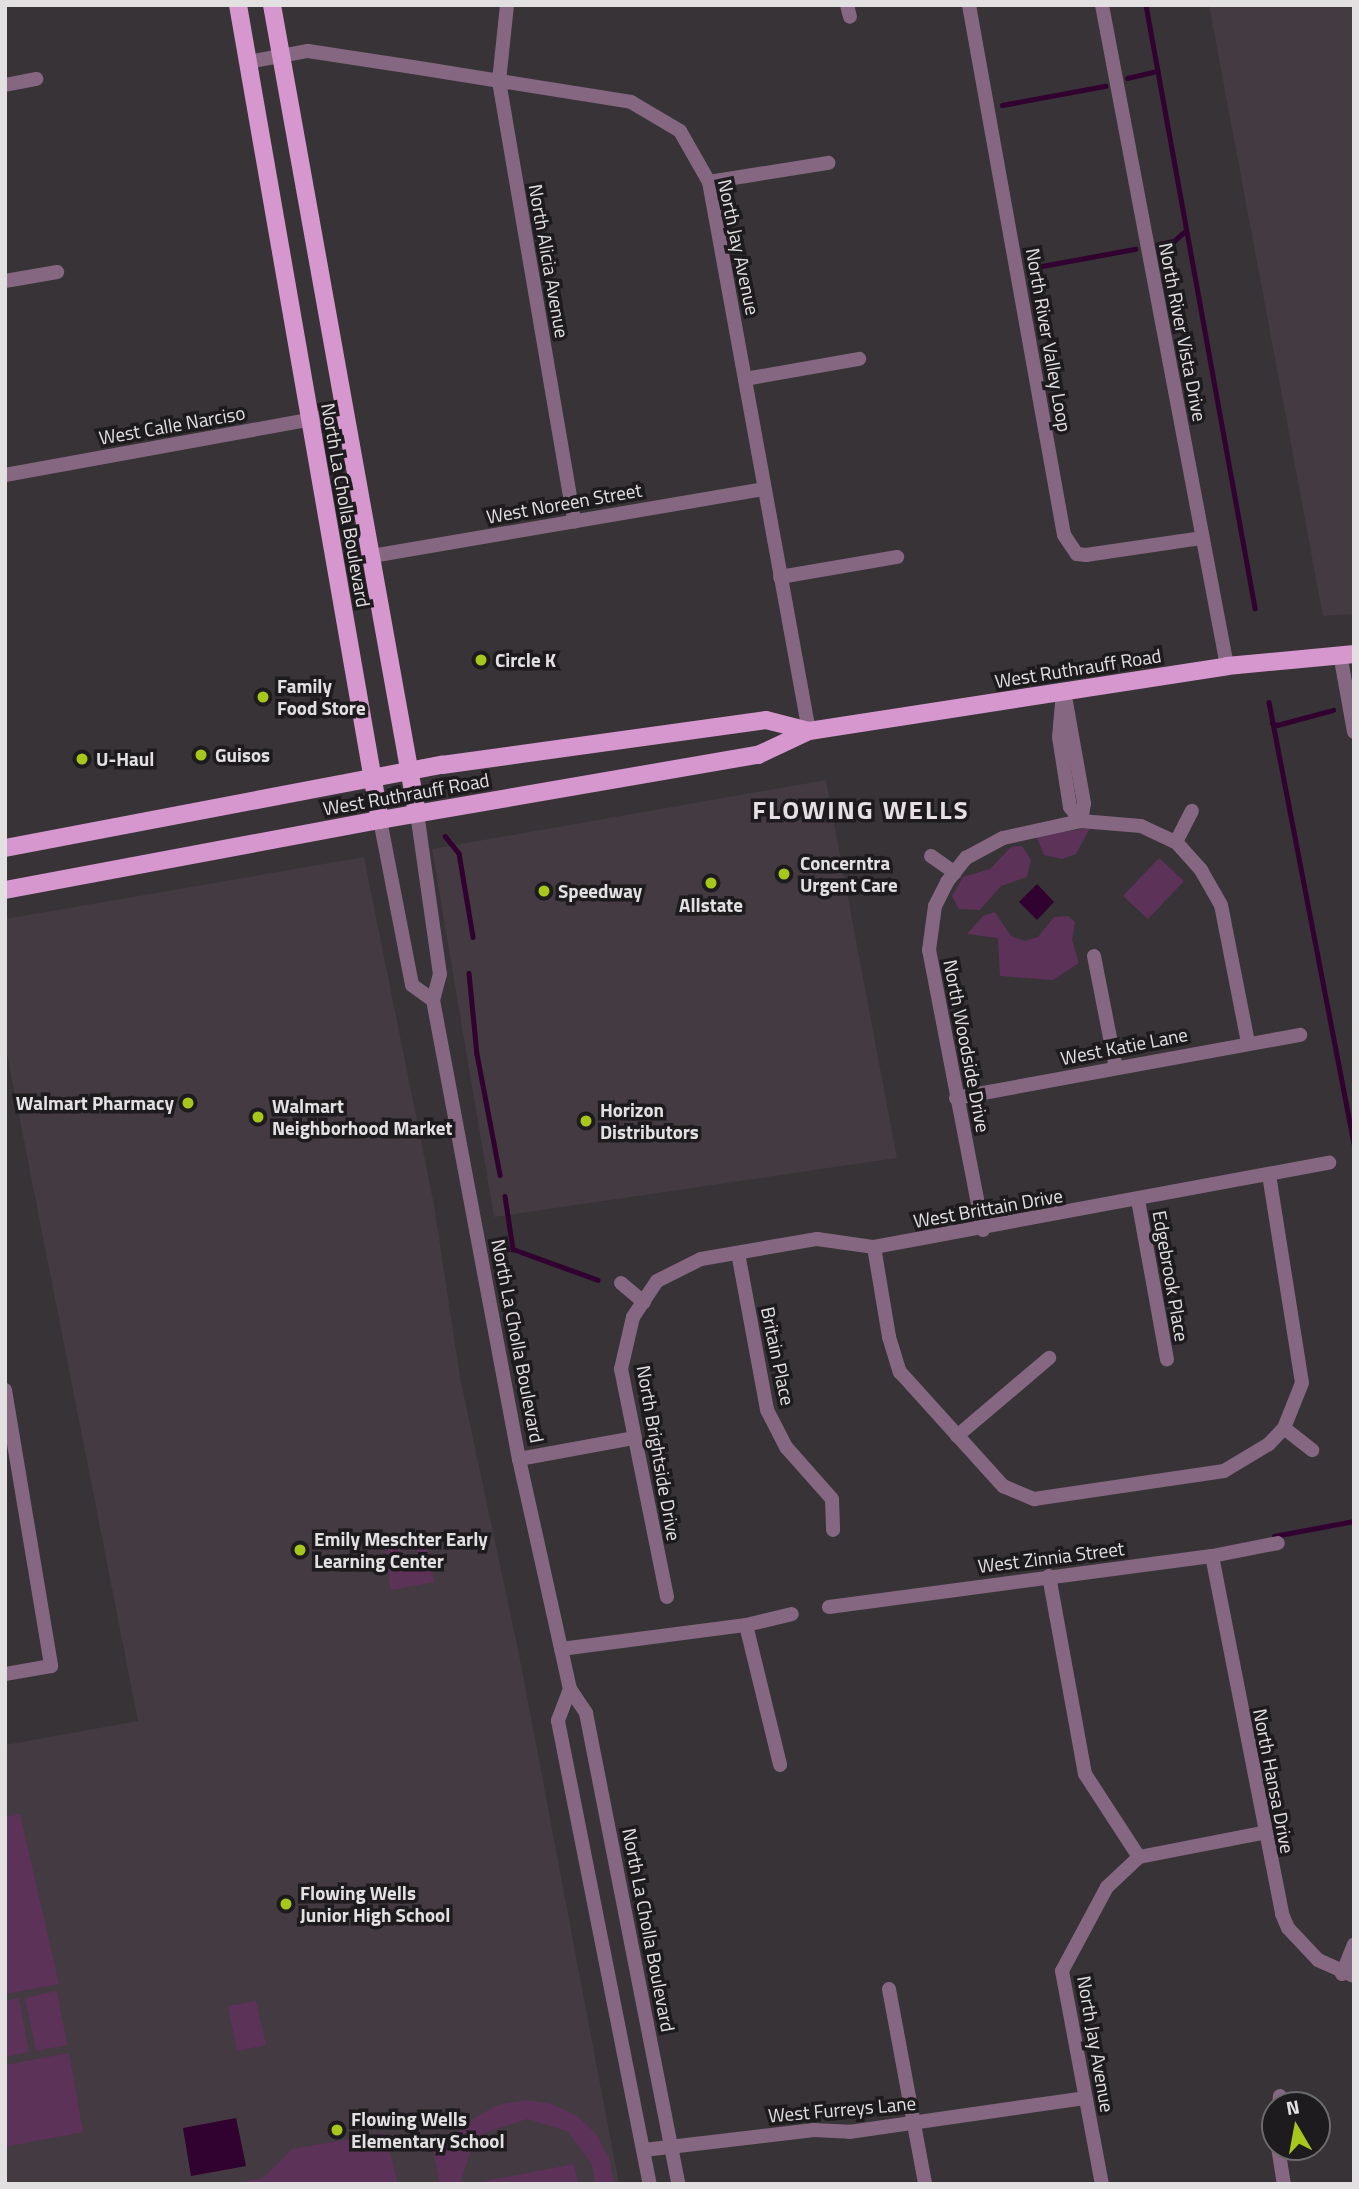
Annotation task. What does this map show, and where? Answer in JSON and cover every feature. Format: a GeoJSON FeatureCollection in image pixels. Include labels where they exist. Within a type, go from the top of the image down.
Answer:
{"type":"FeatureCollection","features":[{"type":"Feature","properties":{"kind":"main road","name":"North La Cholla Boulevard"},"geometry":{"type":"LineString","coordinates":[[238,5],[380,820]]}},
{"type":"Feature","properties":{"kind":"main road","name":"North La Cholla Boulevard"},"geometry":{"type":"LineString","coordinates":[[272,5],[417,814]]}},
{"type":"Feature","properties":{"kind":"main road","name":"West Ruthrauff Road"},"geometry":{"type":"LineString","coordinates":[[5,890],[380,820],[758,755],[809,731],[1227,666],[1347,654]]}},
{"type":"Feature","properties":{"kind":"main road","name":"West Ruthrauff Road"},"geometry":{"type":"LineString","coordinates":[[5,848],[410,771],[766,720],[809,731]]}},
{"type":"Feature","properties":{"kind":"street","name":"North Alicia Avenue"},"geometry":{"type":"LineString","coordinates":[[507,5],[499,81],[574,522]]}},
{"type":"Feature","properties":{"kind":"street","name":"North River Valley Loop"},"geometry":{"type":"LineString","coordinates":[[969,5],[1069,552],[1095,555],[1201,538]]}},
{"type":"Feature","properties":{"kind":"street","name":"North River Vista Drive"},"geometry":{"type":"LineString","coordinates":[[1102,5],[1227,666]]}},
{"type":"Feature","properties":{"kind":"street","name":"North Jay Avenue"},"geometry":{"type":"LineString","coordinates":[[248,62],[308,51],[631,102],[680,131],[709,182],[809,731]]}},
{"type":"Feature","properties":{"kind":"street"},"geometry":{"type":"LineString","coordinates":[[5,85],[36,79]]}},
{"type":"Feature","properties":{"kind":"street"},"geometry":{"type":"LineString","coordinates":[[709,182],[828,163]]}},
{"type":"Feature","properties":{"kind":"street"},"geometry":{"type":"LineString","coordinates":[[5,281],[57,272]]}},
{"type":"Feature","properties":{"kind":"street"},"geometry":{"type":"LineString","coordinates":[[745,379],[859,359]]}},
{"type":"Feature","properties":{"kind":"street","name":"West Calle Narciso"},"geometry":{"type":"LineString","coordinates":[[5,475],[346,413]]}},
{"type":"Feature","properties":{"kind":"street","name":"West Noreen Street"},"geometry":{"type":"LineString","coordinates":[[372,556],[763,489]]}},
{"type":"Feature","properties":{"kind":"street"},"geometry":{"type":"LineString","coordinates":[[779,577],[897,556]]}},
{"type":"Feature","properties":{"kind":"street"},"geometry":{"type":"LineString","coordinates":[[1347,654],[1354,732]]}},
{"type":"Feature","properties":{"kind":"street"},"geometry":{"type":"LineString","coordinates":[[1063,692],[1059,737],[1070,807],[1081,821]]}},
{"type":"Feature","properties":{"kind":"street"},"geometry":{"type":"LineString","coordinates":[[1192,811],[1176,842],[1201,870],[1221,905],[1248,1042]]}},
{"type":"Feature","properties":{"kind":"street","name":"North La Cholla Boulevard"},"geometry":{"type":"LineString","coordinates":[[417,814],[440,974],[433,1000],[519,1459],[570,1689],[586,1713],[678,2184]]}},
{"type":"Feature","properties":{"kind":"street","name":"North La Cholla Boulevard"},"geometry":{"type":"LineString","coordinates":[[380,820],[412,985],[433,1000]]}},
{"type":"Feature","properties":{"kind":"street","name":"North Woodside Drive"},"geometry":{"type":"LineString","coordinates":[[983,1230],[929,950],[935,906],[966,858],[1003,838],[1081,821],[1141,826],[1176,842]]}},
{"type":"Feature","properties":{"kind":"street"},"geometry":{"type":"LineString","coordinates":[[932,856],[955,873]]}},
{"type":"Feature","properties":{"kind":"street"},"geometry":{"type":"LineString","coordinates":[[1094,956],[1116,1068]]}},
{"type":"Feature","properties":{"kind":"street","name":"West Katie Lane"},"geometry":{"type":"LineString","coordinates":[[956,1098],[1248,1042],[1300,1035]]}},
{"type":"Feature","properties":{"kind":"street","name":"West Brittain Drive"},"geometry":{"type":"LineString","coordinates":[[657,1281],[701,1259],[817,1239],[874,1247],[983,1230],[1329,1163]]}},
{"type":"Feature","properties":{"kind":"street"},"geometry":{"type":"LineString","coordinates":[[874,1247],[889,1337],[900,1372],[1003,1486],[1034,1499],[1223,1471],[1269,1444],[1284,1428],[1302,1383],[1269,1175]]}},
{"type":"Feature","properties":{"kind":"street","name":"Edgebrook Place"},"geometry":{"type":"LineString","coordinates":[[1138,1200],[1167,1359]]}},
{"type":"Feature","properties":{"kind":"street","name":"Britain Place"},"geometry":{"type":"LineString","coordinates":[[738,1253],[767,1410],[786,1447],[832,1499],[833,1530]]}},
{"type":"Feature","properties":{"kind":"street","name":"North Brightside Drive"},"geometry":{"type":"LineString","coordinates":[[657,1281],[634,1317],[621,1369],[667,1597]]}},
{"type":"Feature","properties":{"kind":"street"},"geometry":{"type":"LineString","coordinates":[[621,1283],[643,1302]]}},
{"type":"Feature","properties":{"kind":"street"},"geometry":{"type":"LineString","coordinates":[[957,1436],[1049,1358]]}},
{"type":"Feature","properties":{"kind":"street"},"geometry":{"type":"LineString","coordinates":[[5,1390],[51,1666],[5,1674]]}},
{"type":"Feature","properties":{"kind":"street"},"geometry":{"type":"LineString","coordinates":[[1284,1428],[1311,1450]]}},
{"type":"Feature","properties":{"kind":"street"},"geometry":{"type":"LineString","coordinates":[[519,1459],[633,1438]]}},
{"type":"Feature","properties":{"kind":"street","name":"West Zinnia Street"},"geometry":{"type":"LineString","coordinates":[[828,1607],[1212,1556],[1278,1543]]}},
{"type":"Feature","properties":{"kind":"street","name":"North Hansa Drive"},"geometry":{"type":"LineString","coordinates":[[1212,1556],[1263,1833],[1288,1928],[1318,1960],[1348,1975]]}},
{"type":"Feature","properties":{"kind":"street"},"geometry":{"type":"LineString","coordinates":[[1049,1576],[1085,1774],[1139,1857],[1263,1833]]}},
{"type":"Feature","properties":{"kind":"street"},"geometry":{"type":"LineString","coordinates":[[561,1649],[746,1625],[792,1614]]}},
{"type":"Feature","properties":{"kind":"street"},"geometry":{"type":"LineString","coordinates":[[746,1625],[780,1765]]}},
{"type":"Feature","properties":{"kind":"street"},"geometry":{"type":"LineString","coordinates":[[570,1689],[558,1721],[650,2184]]}},
{"type":"Feature","properties":{"kind":"street","name":"North Jay Avenue"},"geometry":{"type":"LineString","coordinates":[[1102,2184],[1062,1971],[1107,1887],[1139,1857]]}},
{"type":"Feature","properties":{"kind":"street"},"geometry":{"type":"LineString","coordinates":[[1348,1975],[1354,1944]]}},
{"type":"Feature","properties":{"kind":"street"},"geometry":{"type":"LineString","coordinates":[[889,1989],[925,2184]]}},
{"type":"Feature","properties":{"kind":"street","name":"West Furreys Lane"},"geometry":{"type":"LineString","coordinates":[[644,2150],[670,2144],[914,2124],[1085,2098]]}},
{"type":"Feature","properties":{"kind":"street"},"geometry":{"type":"LineString","coordinates":[[1280,2161],[1284,2184]]}},
{"type":"Feature","properties":{"kind":"shaded area"},"geometry":{"type":"Polygon","coordinates":[[[1209,5],[1354,5],[1354,614],[1323,616],[1209,5]]]}},
{"type":"Feature","properties":{"kind":"shaded area"},"geometry":{"type":"Polygon","coordinates":[[[826,780],[897,1158],[494,1217],[432,849],[826,780]]]}},
{"type":"Feature","properties":{"kind":"shaded area"},"geometry":{"type":"Polygon","coordinates":[[[1090,828],[1076,854],[1062,859],[1044,855],[1036,836],[1090,828]]]}},
{"type":"Feature","properties":{"kind":"shaded area"},"geometry":{"type":"Polygon","coordinates":[[[1022,846],[1031,860],[1027,877],[1001,886],[980,910],[959,909],[952,896],[963,877],[990,869],[1011,847],[1022,846]]]}},
{"type":"Feature","properties":{"kind":"shaded area"},"geometry":{"type":"Polygon","coordinates":[[[364,857],[434,1205],[460,1377],[519,1654],[619,2184],[5,2184],[5,1745],[138,1721],[5,1044],[5,919],[364,857]]]}},
{"type":"Feature","properties":{"kind":"shaded area"},"geometry":{"type":"Polygon","coordinates":[[[1159,858],[1184,881],[1148,919],[1123,896],[1159,858]]]}},
{"type":"Feature","properties":{"kind":"shaded area"},"geometry":{"type":"Polygon","coordinates":[[[1037,884],[1054,902],[1037,920],[1019,902],[1037,884]]]}},
{"type":"Feature","properties":{"kind":"shaded area"},"geometry":{"type":"Polygon","coordinates":[[[995,912],[1011,936],[1025,941],[1038,937],[1054,917],[1068,916],[1075,922],[1072,940],[1079,963],[1053,980],[1000,976],[998,938],[967,934],[983,916],[995,912]]]}},
{"type":"Feature","properties":{"kind":"shaded area"},"geometry":{"type":"Polygon","coordinates":[[[427,1543],[434,1582],[391,1590],[385,1550],[399,1547],[401,1558],[418,1555],[416,1545],[427,1543]]]}},
{"type":"Feature","properties":{"kind":"shaded area"},"geometry":{"type":"Polygon","coordinates":[[[20,1814],[59,1984],[5,1994],[5,1817],[20,1814]]]}},
{"type":"Feature","properties":{"kind":"shaded area"},"geometry":{"type":"Polygon","coordinates":[[[57,1991],[67,2045],[36,2051],[25,1998],[57,1991]]]}},
{"type":"Feature","properties":{"kind":"shaded area"},"geometry":{"type":"Polygon","coordinates":[[[19,1998],[29,2052],[5,2057],[5,2001],[19,1998]]]}},
{"type":"Feature","properties":{"kind":"shaded area"},"geometry":{"type":"Polygon","coordinates":[[[256,2001],[266,2045],[237,2051],[228,2006],[256,2001]]]}},
{"type":"Feature","properties":{"kind":"shaded area"},"geometry":{"type":"Polygon","coordinates":[[[69,2053],[83,2132],[5,2147],[5,2065],[69,2053]]]}},
{"type":"Feature","properties":{"kind":"shaded area"},"geometry":{"type":"Polygon","coordinates":[[[525,2100],[552,2104],[577,2116],[596,2134],[609,2158],[614,2184],[595,2184],[592,2164],[567,2131],[527,2119],[487,2132],[472,2147],[460,2184],[440,2184],[431,2139],[458,2134],[474,2118],[498,2105],[525,2100]]]}},
{"type":"Feature","properties":{"kind":"shaded area"},"geometry":{"type":"Polygon","coordinates":[[[236,2118],[246,2166],[191,2176],[183,2128],[236,2118]]]}},
{"type":"Feature","properties":{"kind":"shaded area"},"geometry":{"type":"Polygon","coordinates":[[[385,2133],[398,2184],[232,2184],[263,2178],[292,2149],[385,2133]]]}},
{"type":"Feature","properties":{"kind":"shaded area"},"geometry":{"type":"Polygon","coordinates":[[[574,2164],[578,2184],[470,2184],[574,2164]]]}},
{"type":"Feature","properties":{"kind":"waterway"},"geometry":{"type":"LineString","coordinates":[[1146,5],[1255,608]]}},
{"type":"Feature","properties":{"kind":"waterway"},"geometry":{"type":"LineString","coordinates":[[1127,78],[1157,71]]}},
{"type":"Feature","properties":{"kind":"waterway"},"geometry":{"type":"LineString","coordinates":[[1002,105],[1105,86]]}},
{"type":"Feature","properties":{"kind":"waterway"},"geometry":{"type":"LineString","coordinates":[[1159,244],[1174,241],[1185,231]]}},
{"type":"Feature","properties":{"kind":"waterway"},"geometry":{"type":"LineString","coordinates":[[1031,268],[1135,249]]}},
{"type":"Feature","properties":{"kind":"waterway"},"geometry":{"type":"LineString","coordinates":[[1269,702],[1354,1143]]}},
{"type":"Feature","properties":{"kind":"waterway"},"geometry":{"type":"LineString","coordinates":[[1272,723],[1277,725],[1333,710]]}},
{"type":"Feature","properties":{"kind":"waterway"},"geometry":{"type":"LineString","coordinates":[[445,836],[459,853],[473,937]]}},
{"type":"Feature","properties":{"kind":"waterway"},"geometry":{"type":"LineString","coordinates":[[469,973],[477,1054],[500,1175]]}},
{"type":"Feature","properties":{"kind":"waterway"},"geometry":{"type":"LineString","coordinates":[[505,1196],[513,1249],[598,1280]]}},
{"type":"Feature","properties":{"kind":"waterway"},"geometry":{"type":"LineString","coordinates":[[1274,1536],[1354,1521]]}},
{"type":"Feature","properties":{"kind":"place","name":"Circle K"},"geometry":{"type":"Point","coordinates":[481,660]}},
{"type":"Feature","properties":{"kind":"place","name":"Family Food Store"},"geometry":{"type":"Point","coordinates":[263,697]}},
{"type":"Feature","properties":{"kind":"place","name":"Guisos"},"geometry":{"type":"Point","coordinates":[201,755]}},
{"type":"Feature","properties":{"kind":"place","name":"U-Haul"},"geometry":{"type":"Point","coordinates":[82,759]}},
{"type":"Feature","properties":{"kind":"place","name":"Concerntra Urgent Care"},"geometry":{"type":"Point","coordinates":[784,874]}},
{"type":"Feature","properties":{"kind":"place","name":"Allstate"},"geometry":{"type":"Point","coordinates":[711,883]}},
{"type":"Feature","properties":{"kind":"place","name":"Speedway"},"geometry":{"type":"Point","coordinates":[544,891]}},
{"type":"Feature","properties":{"kind":"place","name":"Walmart Pharmacy"},"geometry":{"type":"Point","coordinates":[188,1103]}},
{"type":"Feature","properties":{"kind":"place","name":"Walmart Neighborhood Market"},"geometry":{"type":"Point","coordinates":[258,1117]}},
{"type":"Feature","properties":{"kind":"place","name":"Horizon Distributors"},"geometry":{"type":"Point","coordinates":[586,1121]}},
{"type":"Feature","properties":{"kind":"place","name":"Emily Meschter Early Learning Center"},"geometry":{"type":"Point","coordinates":[300,1550]}},
{"type":"Feature","properties":{"kind":"place","name":"Flowing Wells Junior High School"},"geometry":{"type":"Point","coordinates":[286,1904]}},
{"type":"Feature","properties":{"kind":"place","name":"Flowing Wells Elementary School"},"geometry":{"type":"Point","coordinates":[337,2130]}},
{"type":"Feature","properties":{"kind":"district","name":"FLOWING WELLS"},"geometry":{"type":"Point","coordinates":[861,810]}}]}
